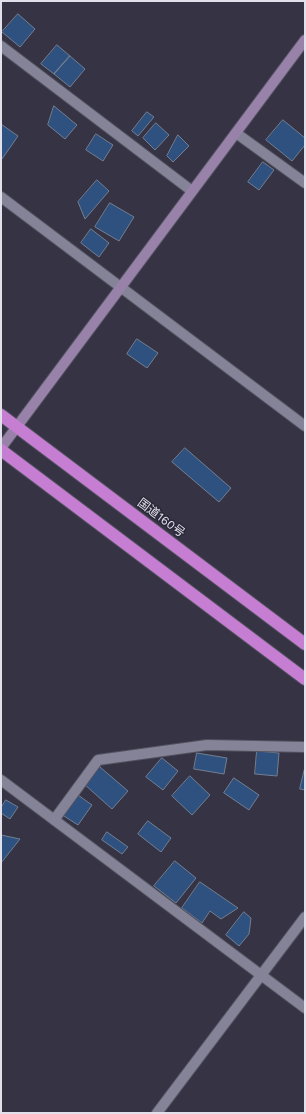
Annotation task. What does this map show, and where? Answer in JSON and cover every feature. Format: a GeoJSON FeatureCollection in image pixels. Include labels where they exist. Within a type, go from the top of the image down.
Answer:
{"type":"FeatureCollection","features":[{"type":"Feature","properties":{"kind":"highway","name":"国道160号"},"geometry":{"type":"LineString","coordinates":[[1,415],[305,644]]}},
{"type":"Feature","properties":{"kind":"highway"},"geometry":{"type":"LineString","coordinates":[[1,449],[305,679]]}},
{"type":"Feature","properties":{"kind":"street"},"geometry":{"type":"LineString","coordinates":[[1,449],[305,40]]}},
{"type":"Feature","properties":{"kind":"street"},"geometry":{"type":"LineString","coordinates":[[1,46],[192,191]]}},
{"type":"Feature","properties":{"kind":"street"},"geometry":{"type":"LineString","coordinates":[[236,133],[305,183]]}},
{"type":"Feature","properties":{"kind":"street"},"geometry":{"type":"LineString","coordinates":[[1,197],[305,426]]}},
{"type":"Feature","properties":{"kind":"street"},"geometry":{"type":"LineString","coordinates":[[54,820],[98,760],[207,745],[305,747]]}},
{"type":"Feature","properties":{"kind":"street"},"geometry":{"type":"LineString","coordinates":[[1,780],[305,1008]]}},
{"type":"Feature","properties":{"kind":"street"},"geometry":{"type":"LineString","coordinates":[[157,1113],[305,917]]}},
{"type":"Feature","properties":{"kind":"building"},"geometry":{"type":"Polygon","coordinates":[[[18,14],[35,29],[20,47],[2,32],[18,14]]]}},
{"type":"Feature","properties":{"kind":"building"},"geometry":{"type":"Polygon","coordinates":[[[57,45],[70,56],[54,74],[41,64],[57,45]]]}},
{"type":"Feature","properties":{"kind":"building"},"geometry":{"type":"Polygon","coordinates":[[[70,56],[85,69],[70,87],[54,74],[70,56]]]}},
{"type":"Feature","properties":{"kind":"building"},"geometry":{"type":"Polygon","coordinates":[[[54,106],[77,125],[65,139],[48,125],[54,106]]]}},
{"type":"Feature","properties":{"kind":"building"},"geometry":{"type":"Polygon","coordinates":[[[147,112],[154,117],[138,136],[132,131],[147,112]]]}},
{"type":"Feature","properties":{"kind":"building"},"geometry":{"type":"Polygon","coordinates":[[[283,120],[305,138],[305,145],[292,161],[266,140],[283,120]]]}},
{"type":"Feature","properties":{"kind":"building"},"geometry":{"type":"Polygon","coordinates":[[[156,123],[169,135],[155,150],[143,138],[156,123]]]}},
{"type":"Feature","properties":{"kind":"building"},"geometry":{"type":"Polygon","coordinates":[[[1,124],[18,136],[2,159],[1,159],[1,124]]]}},
{"type":"Feature","properties":{"kind":"building"},"geometry":{"type":"Polygon","coordinates":[[[96,134],[113,145],[103,161],[86,150],[96,134]]]}},
{"type":"Feature","properties":{"kind":"building"},"geometry":{"type":"Polygon","coordinates":[[[178,135],[189,146],[173,162],[167,156],[178,135]]]}},
{"type":"Feature","properties":{"kind":"building"},"geometry":{"type":"Polygon","coordinates":[[[263,162],[274,170],[259,190],[248,182],[263,162]]]}},
{"type":"Feature","properties":{"kind":"building"},"geometry":{"type":"Polygon","coordinates":[[[97,180],[109,191],[85,219],[78,202],[97,180]]]}},
{"type":"Feature","properties":{"kind":"building"},"geometry":{"type":"Polygon","coordinates":[[[110,203],[134,217],[119,241],[95,227],[110,203]]]}},
{"type":"Feature","properties":{"kind":"building"},"geometry":{"type":"Polygon","coordinates":[[[91,229],[109,243],[99,257],[81,243],[91,229]]]}},
{"type":"Feature","properties":{"kind":"building"},"geometry":{"type":"Polygon","coordinates":[[[137,339],[158,353],[147,368],[127,354],[137,339]]]}},
{"type":"Feature","properties":{"kind":"building"},"geometry":{"type":"Polygon","coordinates":[[[185,448],[231,488],[219,502],[172,462],[185,448]]]}},
{"type":"Feature","properties":{"kind":"building"},"geometry":{"type":"Polygon","coordinates":[[[257,751],[279,753],[277,776],[255,774],[257,751]]]}},
{"type":"Feature","properties":{"kind":"building"},"geometry":{"type":"Polygon","coordinates":[[[197,753],[227,758],[224,774],[194,769],[197,753]]]}},
{"type":"Feature","properties":{"kind":"building"},"geometry":{"type":"Polygon","coordinates":[[[162,758],[178,771],[163,790],[146,777],[162,758]]]}},
{"type":"Feature","properties":{"kind":"building"},"geometry":{"type":"Polygon","coordinates":[[[100,767],[128,791],[112,809],[84,784],[100,767]]]}},
{"type":"Feature","properties":{"kind":"building"},"geometry":{"type":"Polygon","coordinates":[[[305,767],[305,790],[300,789],[305,767]]]}},
{"type":"Feature","properties":{"kind":"building"},"geometry":{"type":"Polygon","coordinates":[[[190,776],[210,795],[192,815],[172,796],[190,776]]]}},
{"type":"Feature","properties":{"kind":"building"},"geometry":{"type":"Polygon","coordinates":[[[234,778],[259,795],[249,810],[224,793],[234,778]]]}},
{"type":"Feature","properties":{"kind":"building"},"geometry":{"type":"Polygon","coordinates":[[[78,795],[92,805],[78,825],[64,816],[78,795]]]}},
{"type":"Feature","properties":{"kind":"building"},"geometry":{"type":"Polygon","coordinates":[[[6,800],[18,807],[10,819],[1,813],[1,808],[6,800]]]}},
{"type":"Feature","properties":{"kind":"building"},"geometry":{"type":"Polygon","coordinates":[[[148,821],[171,838],[161,852],[138,834],[148,821]]]}},
{"type":"Feature","properties":{"kind":"building"},"geometry":{"type":"Polygon","coordinates":[[[107,832],[128,847],[122,854],[102,840],[107,832]]]}},
{"type":"Feature","properties":{"kind":"building"},"geometry":{"type":"Polygon","coordinates":[[[1,835],[20,839],[1,863],[1,835]]]}},
{"type":"Feature","properties":{"kind":"building"},"geometry":{"type":"Polygon","coordinates":[[[175,861],[196,878],[176,903],[154,886],[175,861]]]}},
{"type":"Feature","properties":{"kind":"building"},"geometry":{"type":"Polygon","coordinates":[[[200,882],[238,908],[221,919],[210,911],[202,923],[182,908],[200,882]]]}},
{"type":"Feature","properties":{"kind":"building"},"geometry":{"type":"Polygon","coordinates":[[[244,912],[251,918],[249,934],[239,946],[226,935],[244,912]]]}}]}
